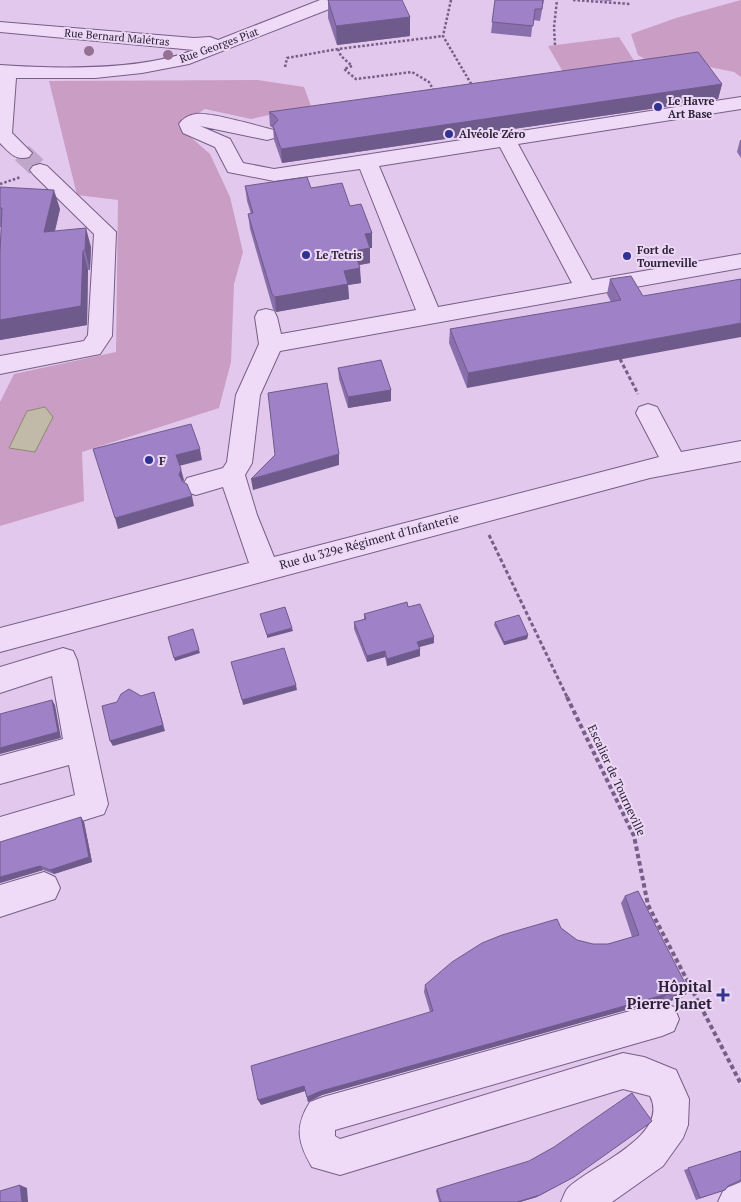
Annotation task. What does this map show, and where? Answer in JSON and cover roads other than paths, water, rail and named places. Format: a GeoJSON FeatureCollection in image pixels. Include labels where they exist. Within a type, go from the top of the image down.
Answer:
{"type":"FeatureCollection","features":[{"type":"Feature","properties":{"kind":"street","name":"Rue Georges Piat"},"geometry":{"type":"LineString","coordinates":[[22,153],[2,134],[4,71],[40,74],[114,72],[145,68],[189,58],[336,0]]}},
{"type":"Feature","properties":{"kind":"street","name":"Rue Bernard Malétras"},"geometry":{"type":"LineString","coordinates":[[0,27],[194,44],[233,41]]}},
{"type":"Feature","properties":{"kind":"street"},"geometry":{"type":"LineString","coordinates":[[267,134],[204,120],[196,120],[189,124],[190,129],[222,142],[235,168],[274,175],[741,103]]}},
{"type":"Feature","properties":{"kind":"street"},"geometry":{"type":"LineString","coordinates":[[506,140],[586,289]]}},
{"type":"Feature","properties":{"kind":"street"},"geometry":{"type":"LineString","coordinates":[[367,162],[430,316]]}},
{"type":"Feature","properties":{"kind":"street"},"geometry":{"type":"LineString","coordinates":[[2,368],[92,348],[100,336],[105,232],[32,173]]}},
{"type":"Feature","properties":{"kind":"street"},"geometry":{"type":"LineString","coordinates":[[271,344],[741,261]]}},
{"type":"Feature","properties":{"kind":"street"},"geometry":{"type":"LineString","coordinates":[[196,485],[232,475],[239,463],[248,394],[271,344],[266,317]]}},
{"type":"Feature","properties":{"kind":"street"},"geometry":{"type":"LineString","coordinates":[[643,404],[674,462]]}},
{"type":"Feature","properties":{"kind":"street","name":"Rue du 329e Régiment d'Infanterie"},"geometry":{"type":"LineString","coordinates":[[0,640],[674,462],[741,451]]}},
{"type":"Feature","properties":{"kind":"street"},"geometry":{"type":"LineString","coordinates":[[232,475],[244,515],[264,569]]}},
{"type":"Feature","properties":{"kind":"street"},"geometry":{"type":"LineString","coordinates":[[0,680],[63,660],[93,804],[0,832]]}},
{"type":"Feature","properties":{"kind":"street"},"geometry":{"type":"LineString","coordinates":[[0,770],[80,748]]}},
{"type":"Feature","properties":{"kind":"street"},"geometry":{"type":"LineString","coordinates":[[0,901],[44,888]]}},
{"type":"Feature","properties":{"kind":"street"},"geometry":{"type":"LineString","coordinates":[[580,1202],[650,1153],[670,1125],[671,1099],[663,1083],[644,1075],[623,1072],[340,1157],[325,1154],[316,1140],[316,1124],[323,1115],[662,1019]]}},
{"type":"Feature","properties":{"kind":"street"},"geometry":{"type":"LineString","coordinates":[[737,1202],[741,1201]]}},
{"type":"Feature","properties":{"kind":"tunnel"},"geometry":{"type":"LineString","coordinates":[[22,153],[40,170]]}},
{"type":"Feature","properties":{"kind":"place","name":"Le Havre Art Base"},"geometry":{"type":"Point","coordinates":[658,107]}},
{"type":"Feature","properties":{"kind":"place","name":"Alvéole Zéro"},"geometry":{"type":"Point","coordinates":[449,134]}},
{"type":"Feature","properties":{"kind":"place","name":"Le Tetris"},"geometry":{"type":"Point","coordinates":[306,255]}},
{"type":"Feature","properties":{"kind":"place","name":"Fort de Tourneville"},"geometry":{"type":"Point","coordinates":[627,256]}},
{"type":"Feature","properties":{"kind":"place","name":"F"},"geometry":{"type":"Point","coordinates":[149,460]}},
{"type":"Feature","properties":{"kind":"place","name":"Hôpital Pierre Janet"},"geometry":{"type":"Point","coordinates":[723,995]}}]}
